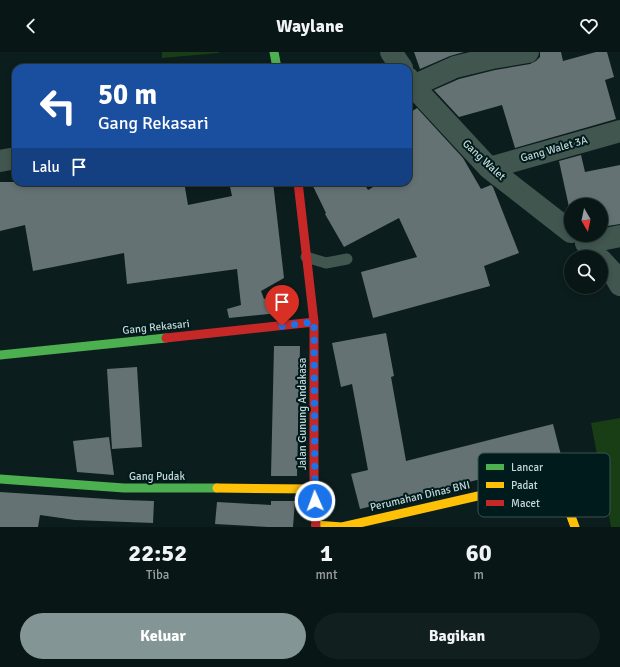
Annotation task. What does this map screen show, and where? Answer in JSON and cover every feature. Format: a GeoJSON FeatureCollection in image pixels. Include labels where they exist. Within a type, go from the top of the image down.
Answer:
{"type":"FeatureCollection","features":[{"type":"Feature","properties":{"kind":"street"},"geometry":{"type":"LineString","coordinates":[[274,52],[276,64]]}},
{"type":"Feature","properties":{"kind":"street"},"geometry":{"type":"LineString","coordinates":[[391,52],[399,64]]}},
{"type":"Feature","properties":{"kind":"street"},"geometry":{"type":"LineString","coordinates":[[412,82],[492,58],[528,52]]}},
{"type":"Feature","properties":{"kind":"street","name":"Gang Walet"},"geometry":{"type":"LineString","coordinates":[[412,83],[489,168],[564,227]]}},
{"type":"Feature","properties":{"kind":"street","name":"Gang Walet 3A"},"geometry":{"type":"LineString","coordinates":[[489,168],[620,131]]}},
{"type":"Feature","properties":{"kind":"street"},"geometry":{"type":"LineString","coordinates":[[0,161],[12,159]]}},
{"type":"Feature","properties":{"kind":"street","name":"Jalan Gunung Andakasa"},"geometry":{"type":"LineString","coordinates":[[298,186],[314,322],[314,489],[316,526]]}},
{"type":"Feature","properties":{"kind":"street"},"geometry":{"type":"LineString","coordinates":[[608,238],[620,236]]}},
{"type":"Feature","properties":{"kind":"street"},"geometry":{"type":"LineString","coordinates":[[608,268],[620,285]]}},
{"type":"Feature","properties":{"kind":"street","name":"Gang Rekasari"},"geometry":{"type":"LineString","coordinates":[[0,356],[314,322]]}},
{"type":"Feature","properties":{"kind":"street","name":"Gang Pudak"},"geometry":{"type":"LineString","coordinates":[[0,479],[124,488],[314,489]]}},
{"type":"Feature","properties":{"kind":"street","name":"Perumahan Dinas BNI"},"geometry":{"type":"LineString","coordinates":[[316,526],[342,527],[478,495]]}},
{"type":"Feature","properties":{"kind":"street","name":"Perumahan Dinas BNI"},"geometry":{"type":"LineString","coordinates":[[571,517],[575,527]]}},
{"type":"Feature","properties":{"kind":"lane"},"geometry":{"type":"LineString","coordinates":[[306,257],[326,263],[347,260]]}},
{"type":"Feature","properties":{"kind":"green space"},"geometry":{"type":"Polygon","coordinates":[[[162,52],[219,52],[219,53],[162,58],[162,52]]]}},
{"type":"Feature","properties":{"kind":"green space"},"geometry":{"type":"Polygon","coordinates":[[[620,418],[620,527],[611,527],[609,517],[610,453],[597,453],[591,423],[620,418]]]}},
{"type":"Feature","properties":{"kind":"building"},"geometry":{"type":"Polygon","coordinates":[[[414,52],[464,52],[450,56],[420,69],[414,52]]]}},
{"type":"Feature","properties":{"kind":"building"},"geometry":{"type":"Polygon","coordinates":[[[540,52],[561,52],[563,61],[596,52],[607,52],[614,77],[605,80],[616,119],[515,148],[502,105],[459,117],[434,90],[459,79],[495,70],[530,64],[540,57],[540,52]]]}},
{"type":"Feature","properties":{"kind":"building"},"geometry":{"type":"Polygon","coordinates":[[[417,108],[463,158],[481,189],[491,185],[493,187],[519,253],[484,266],[490,286],[373,318],[361,272],[417,257],[399,218],[344,247],[325,214],[326,213],[313,186],[366,186],[368,190],[375,186],[412,186],[412,111],[417,108]]]}},
{"type":"Feature","properties":{"kind":"building"},"geometry":{"type":"Polygon","coordinates":[[[581,155],[585,172],[620,165],[620,224],[608,226],[608,198],[567,198],[559,161],[581,155]]]}},
{"type":"Feature","properties":{"kind":"building"},"geometry":{"type":"Polygon","coordinates":[[[0,182],[12,182],[12,186],[185,186],[188,205],[232,196],[230,186],[273,186],[284,278],[261,291],[264,299],[286,293],[288,312],[229,318],[227,309],[241,305],[237,269],[127,284],[124,253],[33,271],[25,225],[0,231],[0,182]]]}},
{"type":"Feature","properties":{"kind":"building"},"geometry":{"type":"Polygon","coordinates":[[[386,333],[394,376],[391,377],[406,461],[553,424],[560,453],[478,453],[478,480],[360,509],[351,474],[368,470],[352,384],[341,387],[332,343],[386,333]]]}},
{"type":"Feature","properties":{"kind":"building"},"geometry":{"type":"Polygon","coordinates":[[[274,346],[300,346],[297,476],[271,476],[274,346]]]}},
{"type":"Feature","properties":{"kind":"building"},"geometry":{"type":"Polygon","coordinates":[[[137,367],[142,447],[112,449],[107,369],[137,367]]]}},
{"type":"Feature","properties":{"kind":"building"},"geometry":{"type":"Polygon","coordinates":[[[109,437],[114,475],[77,472],[73,441],[109,437]]]}},
{"type":"Feature","properties":{"kind":"building"},"geometry":{"type":"Polygon","coordinates":[[[0,492],[154,501],[153,523],[75,520],[40,515],[38,527],[0,527],[0,492]]]}},
{"type":"Feature","properties":{"kind":"building"},"geometry":{"type":"Polygon","coordinates":[[[271,501],[295,501],[293,527],[215,524],[217,502],[271,505],[271,501]]]}},
{"type":"Feature","properties":{"kind":"traffic: fast"},"geometry":{"type":"LineString","coordinates":[[274,52],[276,64]]}},
{"type":"Feature","properties":{"kind":"traffic: fast"},"geometry":{"type":"LineString","coordinates":[[0,355],[166,338]]}},
{"type":"Feature","properties":{"kind":"traffic: fast"},"geometry":{"type":"LineString","coordinates":[[0,479],[124,488],[217,488]]}},
{"type":"Feature","properties":{"kind":"traffic: slow"},"geometry":{"type":"LineString","coordinates":[[217,488],[314,489]]}},
{"type":"Feature","properties":{"kind":"traffic: slow"},"geometry":{"type":"LineString","coordinates":[[342,527],[478,496]]}},
{"type":"Feature","properties":{"kind":"traffic: slow"},"geometry":{"type":"LineString","coordinates":[[571,517],[575,527]]}},
{"type":"Feature","properties":{"kind":"traffic: slow"},"geometry":{"type":"LineString","coordinates":[[316,525],[342,527]]}},
{"type":"Feature","properties":{"kind":"traffic: jam"},"geometry":{"type":"LineString","coordinates":[[298,186],[314,322],[314,489],[316,527]]}},
{"type":"Feature","properties":{"kind":"traffic: jam"},"geometry":{"type":"LineString","coordinates":[[166,338],[314,322]]}},
{"type":"Feature","properties":{"kind":"route"},"geometry":{"type":"LineString","coordinates":[[282,326],[314,322],[315,501]]}}]}
